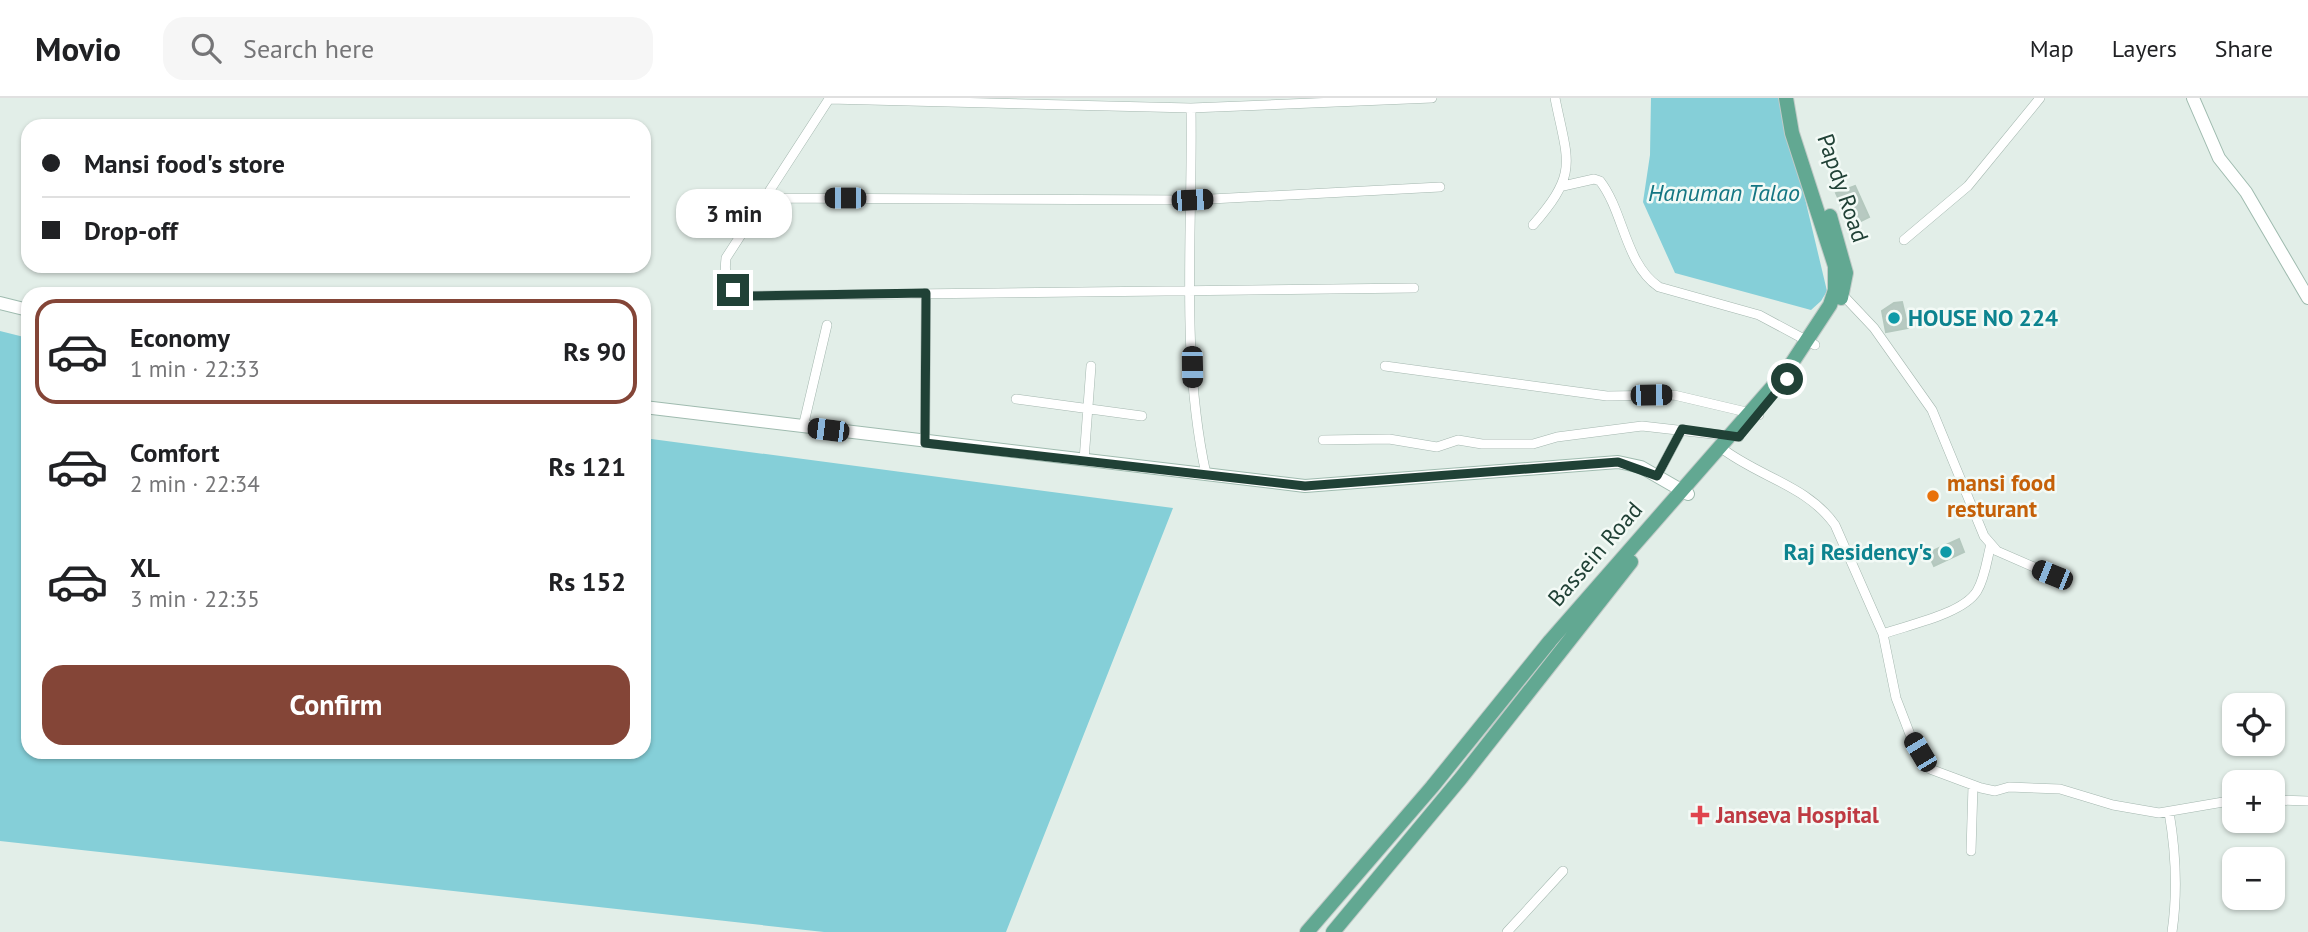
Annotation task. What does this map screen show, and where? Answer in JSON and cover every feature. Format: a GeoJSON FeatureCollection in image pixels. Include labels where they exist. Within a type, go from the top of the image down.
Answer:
{"type":"FeatureCollection","features":[{"type":"Feature","properties":{"kind":"main road"},"geometry":{"type":"LineString","coordinates":[[1786,98],[1792,133],[1828,241],[1839,291]]}},
{"type":"Feature","properties":{"kind":"main road","name":"Papdy Road"},"geometry":{"type":"LineString","coordinates":[[1794,98],[1801,139],[1841,247],[1846,273],[1839,291]]}},
{"type":"Feature","properties":{"kind":"main road","name":"Bassein Road"},"geometry":{"type":"LineString","coordinates":[[1307,932],[1755,414],[1838,308],[1839,291]]}},
{"type":"Feature","properties":{"kind":"main road","name":"Bassein Road"},"geometry":{"type":"LineString","coordinates":[[1333,932],[1461,778],[1685,492]]}},
{"type":"Feature","properties":{"kind":"main road"},"geometry":{"type":"LineString","coordinates":[[1345,887],[1361,898]]}},
{"type":"Feature","properties":{"kind":"street"},"geometry":{"type":"LineString","coordinates":[[1414,288],[743,296],[733,290],[724,275],[726,258],[830,99],[1191,108],[1432,98]]}},
{"type":"Feature","properties":{"kind":"street"},"geometry":{"type":"LineString","coordinates":[[1533,225],[1563,186],[1568,161],[1555,98]]}},
{"type":"Feature","properties":{"kind":"street"},"geometry":{"type":"LineString","coordinates":[[1904,240],[1957,192],[1968,186],[2040,98]]}},
{"type":"Feature","properties":{"kind":"street"},"geometry":{"type":"LineString","coordinates":[[2193,98],[2219,158],[2246,192],[2308,295]]}},
{"type":"Feature","properties":{"kind":"street"},"geometry":{"type":"LineString","coordinates":[[1191,108],[1190,290],[1193,393],[1206,474]]}},
{"type":"Feature","properties":{"kind":"street"},"geometry":{"type":"LineString","coordinates":[[1563,186],[1594,179],[1600,181],[1638,263],[1648,279],[1659,286],[1759,315],[1811,343]]}},
{"type":"Feature","properties":{"kind":"street"},"geometry":{"type":"LineString","coordinates":[[765,198],[1192,200],[1440,187]]}},
{"type":"Feature","properties":{"kind":"street"},"geometry":{"type":"LineString","coordinates":[[1839,291],[1874,328],[1932,410],[1984,536],[1997,551],[2052,575]]}},
{"type":"Feature","properties":{"kind":"street"},"geometry":{"type":"LineString","coordinates":[[925,443],[926,293]]}},
{"type":"Feature","properties":{"kind":"street"},"geometry":{"type":"LineString","coordinates":[[0,303],[21,308]]}},
{"type":"Feature","properties":{"kind":"street"},"geometry":{"type":"LineString","coordinates":[[803,427],[827,325]]}},
{"type":"Feature","properties":{"kind":"street"},"geometry":{"type":"LineString","coordinates":[[1084,460],[1091,366]]}},
{"type":"Feature","properties":{"kind":"street"},"geometry":{"type":"LineString","coordinates":[[1385,366],[1606,396],[1674,395],[1755,414]]}},
{"type":"Feature","properties":{"kind":"street"},"geometry":{"type":"LineString","coordinates":[[1016,399],[1142,416]]}},
{"type":"Feature","properties":{"kind":"street"},"geometry":{"type":"LineString","coordinates":[[651,408],[925,443],[1305,486],[1618,462],[1657,476],[1685,492]]}},
{"type":"Feature","properties":{"kind":"street"},"geometry":{"type":"LineString","coordinates":[[1323,440],[1389,439],[1437,447],[1458,440],[1482,444],[1533,444],[1557,437],[1642,426],[1682,429],[1729,443],[1748,468],[1797,489],[1825,511],[1835,525],[1883,634],[1896,698],[1911,737],[1930,769],[1973,786],[1995,791],[2009,787],[2060,789],[2113,805],[2169,812],[2222,802]]}},
{"type":"Feature","properties":{"kind":"street"},"geometry":{"type":"LineString","coordinates":[[1657,476],[1682,429]]}},
{"type":"Feature","properties":{"kind":"street"},"geometry":{"type":"LineString","coordinates":[[1883,634],[1957,609],[1969,601],[1980,583],[1991,544]]}},
{"type":"Feature","properties":{"kind":"street"},"geometry":{"type":"LineString","coordinates":[[1970,851],[1973,786]]}},
{"type":"Feature","properties":{"kind":"street"},"geometry":{"type":"LineString","coordinates":[[2285,800],[2308,801]]}},
{"type":"Feature","properties":{"kind":"street"},"geometry":{"type":"LineString","coordinates":[[2169,812],[2176,852],[2177,897],[2172,932]]}},
{"type":"Feature","properties":{"kind":"street"},"geometry":{"type":"LineString","coordinates":[[1507,932],[1563,871]]}},
{"type":"Feature","properties":{"kind":"water","name":"Hanuman Talao"},"geometry":{"type":"Polygon","coordinates":[[[1651,98],[1781,98],[1827,291],[1811,310],[1675,273],[1643,202],[1650,155],[1651,98]]]}},
{"type":"Feature","properties":{"kind":"water"},"geometry":{"type":"Polygon","coordinates":[[[0,331],[21,336],[21,759],[651,759],[651,439],[1173,508],[1006,932],[824,932],[0,841],[0,331]]]}},
{"type":"Feature","properties":{"kind":"building"},"geometry":{"type":"Polygon","coordinates":[[[1855,186],[1869,217],[1851,226],[1836,193],[1855,186]]]}},
{"type":"Feature","properties":{"kind":"building","name":"HOUSE NO 224"},"geometry":{"type":"Polygon","coordinates":[[[1902,302],[1908,328],[1886,332],[1882,311],[1894,303],[1902,302]]]}},
{"type":"Feature","properties":{"kind":"building","name":"Raj Residency's"},"geometry":{"type":"Polygon","coordinates":[[[1959,539],[1964,552],[1934,566],[1928,553],[1959,539]]]}},
{"type":"Feature","properties":{"kind":"place","name":"HOUSE NO 224"},"geometry":{"type":"Point","coordinates":[1894,318]}},
{"type":"Feature","properties":{"kind":"place","name":"mansi food resturant"},"geometry":{"type":"Point","coordinates":[1933,496]}},
{"type":"Feature","properties":{"kind":"place","name":"Raj Residency's"},"geometry":{"type":"Point","coordinates":[1946,552]}},
{"type":"Feature","properties":{"kind":"place","name":"Janseva Hospital"},"geometry":{"type":"Point","coordinates":[1700,815]}},
{"type":"Feature","properties":{"kind":"route"},"geometry":{"type":"LineString","coordinates":[[733,290],[743,296],[926,293],[925,443],[1305,486],[1618,462],[1641,467],[1657,476],[1682,429],[1739,437],[1787,379]]}}]}
